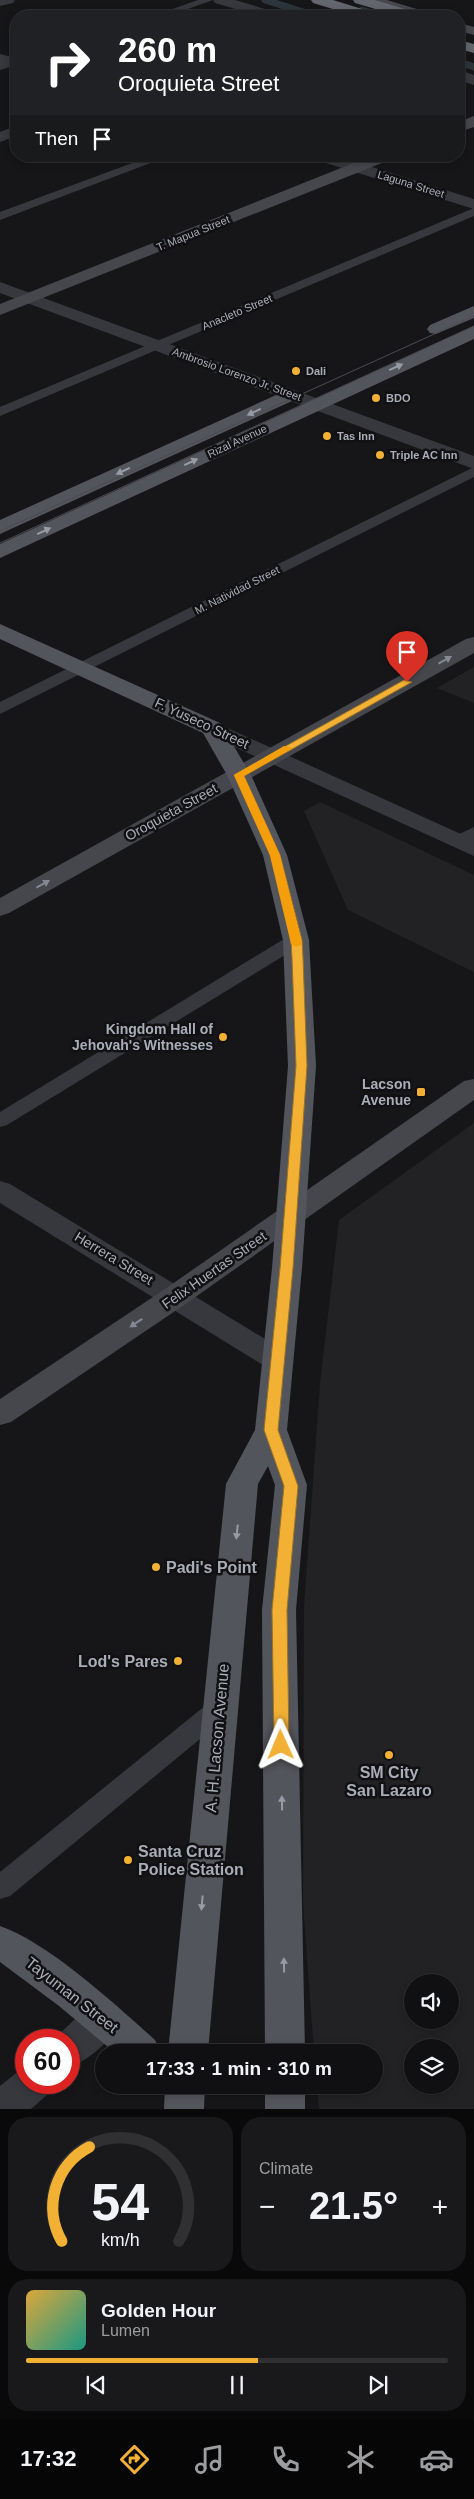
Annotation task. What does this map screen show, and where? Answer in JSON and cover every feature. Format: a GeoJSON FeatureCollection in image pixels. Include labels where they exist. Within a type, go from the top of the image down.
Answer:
{"type":"FeatureCollection","features":[{"type":"Feature","properties":{"kind":"highway"},"geometry":{"type":"LineString","coordinates":[[318,0],[350,10]]}},
{"type":"Feature","properties":{"kind":"highway"},"geometry":{"type":"LineString","coordinates":[[360,0],[393,10]]}},
{"type":"Feature","properties":{"kind":"main road"},"geometry":{"type":"LineString","coordinates":[[420,336],[474,311]]}},
{"type":"Feature","properties":{"kind":"main road","name":"Rizal Avenue"},"geometry":{"type":"LineString","coordinates":[[0,552],[474,332]]}},
{"type":"Feature","properties":{"kind":"main road","name":"Rizal Avenue"},"geometry":{"type":"LineString","coordinates":[[0,528],[318,382]]}},
{"type":"Feature","properties":{"kind":"main road","name":"F. Yuseco Street"},"geometry":{"type":"LineString","coordinates":[[0,631],[212,728]]}},
{"type":"Feature","properties":{"kind":"main road","name":"A. H. Lacson Avenue"},"geometry":{"type":"LineString","coordinates":[[189,2044],[242,1484],[271,1430],[302,1066],[296,940],[275,855],[239,775],[212,728]]}},
{"type":"Feature","properties":{"kind":"main road","name":"A. H. Lacson Avenue"},"geometry":{"type":"LineString","coordinates":[[271,1430],[291,1486],[279,1610],[285,2044]]}},
{"type":"Feature","properties":{"kind":"main road","name":"Tayuman Street"},"geometry":{"type":"LineString","coordinates":[[0,1942],[35,1964],[103,2018],[132,2044]]}},
{"type":"Feature","properties":{"kind":"main road"},"geometry":{"type":"LineString","coordinates":[[285,2094],[285,2109]]}},
{"type":"Feature","properties":{"kind":"street"},"geometry":{"type":"LineString","coordinates":[[0,2],[8,0]]}},
{"type":"Feature","properties":{"kind":"street"},"geometry":{"type":"LineString","coordinates":[[220,0],[252,10]]}},
{"type":"Feature","properties":{"kind":"street"},"geometry":{"type":"LineString","coordinates":[[383,1],[408,10]]}},
{"type":"Feature","properties":{"kind":"street","name":"Laguna Street"},"geometry":{"type":"LineString","coordinates":[[338,162],[474,204]]}},
{"type":"Feature","properties":{"kind":"street","name":"T. Mapua Street"},"geometry":{"type":"LineString","coordinates":[[0,310],[372,162]]}},
{"type":"Feature","properties":{"kind":"street","name":"Ambrosio Lorenzo Jr. Street"},"geometry":{"type":"LineString","coordinates":[[0,287],[474,462]]}},
{"type":"Feature","properties":{"kind":"street","name":"Oroquieta Street"},"geometry":{"type":"LineString","coordinates":[[0,908],[474,644]]}},
{"type":"Feature","properties":{"kind":"street","name":"F. Yuseco Street"},"geometry":{"type":"LineString","coordinates":[[212,728],[468,841]]}},
{"type":"Feature","properties":{"kind":"street","name":"Felix Huertas Street"},"geometry":{"type":"LineString","coordinates":[[0,1414],[176,1296],[474,1087]]}},
{"type":"Feature","properties":{"kind":"street","name":"Herrera Street"},"geometry":{"type":"LineString","coordinates":[[0,1190],[176,1296],[277,1360]]}},
{"type":"Feature","properties":{"kind":"street"},"geometry":{"type":"LineString","coordinates":[[80,2040],[103,2018]]}},
{"type":"Feature","properties":{"kind":"street"},"geometry":{"type":"LineString","coordinates":[[2,2109],[20,2094]]}},
{"type":"Feature","properties":{"kind":"lane"},"geometry":{"type":"LineString","coordinates":[[177,10],[208,0]]}},
{"type":"Feature","properties":{"kind":"lane"},"geometry":{"type":"LineString","coordinates":[[0,216],[147,162]]}},
{"type":"Feature","properties":{"kind":"lane","name":"Anacleto Street"},"geometry":{"type":"LineString","coordinates":[[0,412],[474,212]]}},
{"type":"Feature","properties":{"kind":"lane","name":"M. Natividad Street"},"geometry":{"type":"LineString","coordinates":[[0,709],[474,471]]}},
{"type":"Feature","properties":{"kind":"lane"},"geometry":{"type":"LineString","coordinates":[[0,1122],[296,940]]}},
{"type":"Feature","properties":{"kind":"lane"},"geometry":{"type":"LineString","coordinates":[[0,1888],[220,1708]]}},
{"type":"Feature","properties":{"kind":"shaded area"},"geometry":{"type":"Polygon","coordinates":[[[474,667],[474,703],[437,688],[474,667]]]}},
{"type":"Feature","properties":{"kind":"shaded area"},"geometry":{"type":"Polygon","coordinates":[[[320,802],[474,875],[474,972],[348,910],[304,811],[320,802]]]}},
{"type":"Feature","properties":{"kind":"shaded area","name":"SM City San Lazaro"},"geometry":{"type":"Polygon","coordinates":[[[474,1123],[474,2109],[319,2109],[318,2094],[383,2094],[383,2044],[313,2044],[303,1903],[304,1606],[320,1384],[339,1220],[474,1123]]]}},
{"type":"Feature","properties":{"kind":"waterway"},"geometry":{"type":"LineString","coordinates":[[265,0],[297,10]]}},
{"type":"Feature","properties":{"kind":"waterway"},"geometry":{"type":"LineString","coordinates":[[465,64],[474,67]]}},
{"type":"Feature","properties":{"kind":"tram line"},"geometry":{"type":"LineString","coordinates":[[0,531],[474,316]]}},
{"type":"Feature","properties":{"kind":"tram line"},"geometry":{"type":"LineString","coordinates":[[0,543],[474,326]]}},
{"type":"Feature","properties":{"kind":"slow traffic"},"geometry":{"type":"LineString","coordinates":[[288,748],[239,775],[275,855],[296,944]]}},
{"type":"Feature","properties":{"kind":"place","name":"Dali"},"geometry":{"type":"Point","coordinates":[296,371]}},
{"type":"Feature","properties":{"kind":"place","name":"BDO"},"geometry":{"type":"Point","coordinates":[376,398]}},
{"type":"Feature","properties":{"kind":"place","name":"Tas Inn"},"geometry":{"type":"Point","coordinates":[327,436]}},
{"type":"Feature","properties":{"kind":"place","name":"Triple AC Inn"},"geometry":{"type":"Point","coordinates":[380,455]}},
{"type":"Feature","properties":{"kind":"place","name":"Kingdom Hall of Jehovah's Witnesses"},"geometry":{"type":"Point","coordinates":[223,1037]}},
{"type":"Feature","properties":{"kind":"place","name":"Lacson Avenue"},"geometry":{"type":"Point","coordinates":[421,1092]}},
{"type":"Feature","properties":{"kind":"place","name":"Padi's Point"},"geometry":{"type":"Point","coordinates":[156,1567]}},
{"type":"Feature","properties":{"kind":"place","name":"Lod's Pares"},"geometry":{"type":"Point","coordinates":[178,1661]}},
{"type":"Feature","properties":{"kind":"place","name":"SM City San Lazaro"},"geometry":{"type":"Point","coordinates":[389,1755]}},
{"type":"Feature","properties":{"kind":"place","name":"Santa Cruz Police Station"},"geometry":{"type":"Point","coordinates":[128,1860]}},
{"type":"Feature","properties":{"kind":"route"},"geometry":{"type":"LineString","coordinates":[[281,1745],[279,1610],[291,1486],[271,1430],[287,1268],[289,1218],[302,1066],[296,940],[275,855],[239,775],[407,682]]}}]}
